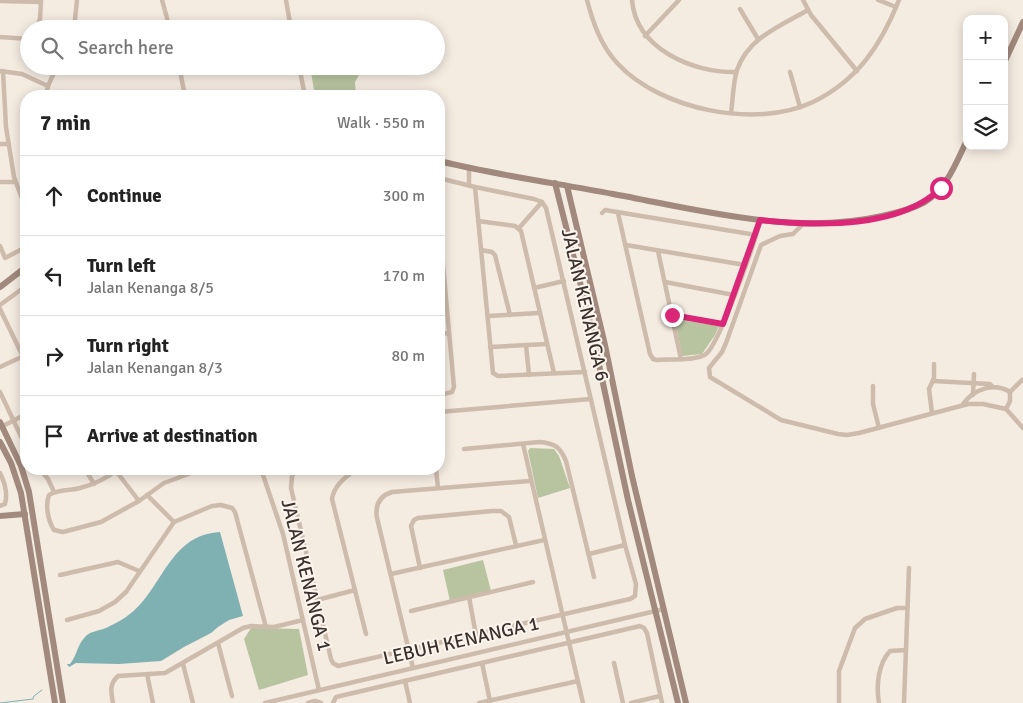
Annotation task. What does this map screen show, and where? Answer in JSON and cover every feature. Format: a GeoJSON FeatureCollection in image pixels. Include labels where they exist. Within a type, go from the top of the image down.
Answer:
{"type":"FeatureCollection","features":[{"type":"Feature","properties":{"kind":"street"},"geometry":{"type":"LineString","coordinates":[[75,20],[77,0]]}},
{"type":"Feature","properties":{"kind":"street"},"geometry":{"type":"LineString","coordinates":[[162,0],[168,20]]}},
{"type":"Feature","properties":{"kind":"street"},"geometry":{"type":"LineString","coordinates":[[286,0],[289,20]]}},
{"type":"Feature","properties":{"kind":"street"},"geometry":{"type":"LineString","coordinates":[[587,0],[595,28],[601,39],[618,64],[644,85],[689,105],[731,113],[771,112],[800,107],[833,90],[857,71],[870,57],[882,37],[899,0]]}},
{"type":"Feature","properties":{"kind":"street"},"geometry":{"type":"LineString","coordinates":[[632,0],[634,14],[645,36],[670,55],[690,65],[715,71],[736,72]]}},
{"type":"Feature","properties":{"kind":"street"},"geometry":{"type":"LineString","coordinates":[[645,36],[679,0]]}},
{"type":"Feature","properties":{"kind":"street"},"geometry":{"type":"LineString","coordinates":[[803,0],[808,10],[857,71]]}},
{"type":"Feature","properties":{"kind":"street"},"geometry":{"type":"LineString","coordinates":[[878,0],[896,7]]}},
{"type":"Feature","properties":{"kind":"street"},"geometry":{"type":"LineString","coordinates":[[0,1],[41,1],[40,20]]}},
{"type":"Feature","properties":{"kind":"street"},"geometry":{"type":"LineString","coordinates":[[740,9],[758,40]]}},
{"type":"Feature","properties":{"kind":"street"},"geometry":{"type":"LineString","coordinates":[[731,113],[736,72],[749,48],[758,40],[808,10]]}},
{"type":"Feature","properties":{"kind":"street"},"geometry":{"type":"LineString","coordinates":[[1005,60],[1023,22]]}},
{"type":"Feature","properties":{"kind":"street"},"geometry":{"type":"LineString","coordinates":[[0,37],[20,38]]}},
{"type":"Feature","properties":{"kind":"street"},"geometry":{"type":"LineString","coordinates":[[20,74],[2,71],[2,109],[15,182],[20,194]]}},
{"type":"Feature","properties":{"kind":"street"},"geometry":{"type":"LineString","coordinates":[[790,72],[800,107]]}},
{"type":"Feature","properties":{"kind":"street"},"geometry":{"type":"LineString","coordinates":[[24,75],[48,86]]}},
{"type":"Feature","properties":{"kind":"street"},"geometry":{"type":"LineString","coordinates":[[47,90],[53,75]]}},
{"type":"Feature","properties":{"kind":"street"},"geometry":{"type":"LineString","coordinates":[[180,75],[184,90]]}},
{"type":"Feature","properties":{"kind":"street"},"geometry":{"type":"LineString","coordinates":[[301,75],[304,90]]}},
{"type":"Feature","properties":{"kind":"street"},"geometry":{"type":"LineString","coordinates":[[0,144],[9,144]]}},
{"type":"Feature","properties":{"kind":"street"},"geometry":{"type":"LineString","coordinates":[[445,162],[760,220],[803,224],[838,223],[867,219],[892,214],[923,203],[932,197],[947,179],[963,148]]}},
{"type":"Feature","properties":{"kind":"street"},"geometry":{"type":"LineString","coordinates":[[469,168],[469,186]]}},
{"type":"Feature","properties":{"kind":"street"},"geometry":{"type":"LineString","coordinates":[[445,180],[542,202],[519,228]]}},
{"type":"Feature","properties":{"kind":"street"},"geometry":{"type":"LineString","coordinates":[[0,182],[15,182]]}},
{"type":"Feature","properties":{"kind":"street"},"geometry":{"type":"LineString","coordinates":[[555,183],[588,318],[622,474],[678,703]]}},
{"type":"Feature","properties":{"kind":"street"},"geometry":{"type":"LineString","coordinates":[[567,186],[605,345],[632,476],[686,703]]}},
{"type":"Feature","properties":{"kind":"street"},"geometry":{"type":"LineString","coordinates":[[474,187],[492,368],[495,376],[585,372]]}},
{"type":"Feature","properties":{"kind":"street","name":"JALAN KENANGA 6"},"geometry":{"type":"LineString","coordinates":[[445,411],[591,399],[549,215],[542,202]]}},
{"type":"Feature","properties":{"kind":"street"},"geometry":{"type":"LineString","coordinates":[[602,213],[605,210],[750,234]]}},
{"type":"Feature","properties":{"kind":"street"},"geometry":{"type":"LineString","coordinates":[[618,213],[650,354],[653,359],[657,360],[702,356],[706,353],[717,338],[723,324],[760,220]]}},
{"type":"Feature","properties":{"kind":"street"},"geometry":{"type":"LineString","coordinates":[[478,221],[519,228]]}},
{"type":"Feature","properties":{"kind":"street"},"geometry":{"type":"LineString","coordinates":[[803,224],[793,234],[780,236],[761,246],[726,343],[722,352],[709,368],[710,378],[781,420],[847,435],[963,404],[982,404],[1006,409],[1023,428]]}},
{"type":"Feature","properties":{"kind":"street"},"geometry":{"type":"LineString","coordinates":[[519,228],[554,373]]}},
{"type":"Feature","properties":{"kind":"street"},"geometry":{"type":"LineString","coordinates":[[626,245],[745,265]]}},
{"type":"Feature","properties":{"kind":"street"},"geometry":{"type":"LineString","coordinates":[[0,246],[6,258],[20,250]]}},
{"type":"Feature","properties":{"kind":"street"},"geometry":{"type":"LineString","coordinates":[[481,250],[492,252],[495,255],[510,315]]}},
{"type":"Feature","properties":{"kind":"street"},"geometry":{"type":"LineString","coordinates":[[658,251],[681,359]]}},
{"type":"Feature","properties":{"kind":"street"},"geometry":{"type":"LineString","coordinates":[[0,287],[20,272]]}},
{"type":"Feature","properties":{"kind":"street"},"geometry":{"type":"LineString","coordinates":[[534,288],[564,280]]}},
{"type":"Feature","properties":{"kind":"street"},"geometry":{"type":"LineString","coordinates":[[665,282],[734,295]]}},
{"type":"Feature","properties":{"kind":"street"},"geometry":{"type":"LineString","coordinates":[[445,289],[454,388],[452,392],[445,394]]}},
{"type":"Feature","properties":{"kind":"street"},"geometry":{"type":"LineString","coordinates":[[20,291],[0,307],[20,346]]}},
{"type":"Feature","properties":{"kind":"street"},"geometry":{"type":"LineString","coordinates":[[488,316],[539,314]]}},
{"type":"Feature","properties":{"kind":"street"},"geometry":{"type":"LineString","coordinates":[[672,315],[723,324]]}},
{"type":"Feature","properties":{"kind":"street"},"geometry":{"type":"LineString","coordinates":[[445,333],[449,333]]}},
{"type":"Feature","properties":{"kind":"street"},"geometry":{"type":"LineString","coordinates":[[490,347],[547,344]]}},
{"type":"Feature","properties":{"kind":"street"},"geometry":{"type":"LineString","coordinates":[[526,345],[529,375]]}},
{"type":"Feature","properties":{"kind":"street"},"geometry":{"type":"LineString","coordinates":[[0,367],[20,358]]}},
{"type":"Feature","properties":{"kind":"street"},"geometry":{"type":"LineString","coordinates":[[932,413],[929,389],[935,374],[934,364]]}},
{"type":"Feature","properties":{"kind":"street"},"geometry":{"type":"LineString","coordinates":[[973,395],[974,374]]}},
{"type":"Feature","properties":{"kind":"street"},"geometry":{"type":"LineString","coordinates":[[1006,409],[1010,401],[1010,392],[1022,380]]}},
{"type":"Feature","properties":{"kind":"street"},"geometry":{"type":"LineString","coordinates":[[933,381],[990,384],[1010,392]]}},
{"type":"Feature","properties":{"kind":"street"},"geometry":{"type":"LineString","coordinates":[[873,386],[878,428]]}},
{"type":"Feature","properties":{"kind":"street"},"geometry":{"type":"LineString","coordinates":[[963,404],[973,395],[992,386]]}},
{"type":"Feature","properties":{"kind":"street"},"geometry":{"type":"LineString","coordinates":[[0,392],[20,434]]}},
{"type":"Feature","properties":{"kind":"street"},"geometry":{"type":"LineString","coordinates":[[293,475],[290,488],[331,659],[338,666],[630,599],[635,596],[636,584],[591,399]]}},
{"type":"Feature","properties":{"kind":"street"},"geometry":{"type":"LineString","coordinates":[[20,418],[1,426],[20,466]]}},
{"type":"Feature","properties":{"kind":"street"},"geometry":{"type":"LineString","coordinates":[[0,442],[18,483],[25,514],[55,703]]}},
{"type":"Feature","properties":{"kind":"street"},"geometry":{"type":"LineString","coordinates":[[464,449],[549,443],[557,446],[566,461],[594,577]]}},
{"type":"Feature","properties":{"kind":"street"},"geometry":{"type":"LineString","coordinates":[[523,444],[530,481],[583,703]]}},
{"type":"Feature","properties":{"kind":"street"},"geometry":{"type":"LineString","coordinates":[[0,473],[5,486],[6,499],[4,504],[0,506]]}},
{"type":"Feature","properties":{"kind":"street"},"geometry":{"type":"LineString","coordinates":[[24,475],[34,521],[63,703]]}},
{"type":"Feature","properties":{"kind":"street"},"geometry":{"type":"LineString","coordinates":[[45,475],[54,492]]}},
{"type":"Feature","properties":{"kind":"street"},"geometry":{"type":"LineString","coordinates":[[89,475],[94,484]]}},
{"type":"Feature","properties":{"kind":"street"},"geometry":{"type":"LineString","coordinates":[[109,475],[94,484],[78,489],[54,492],[48,498],[48,513],[52,527],[58,532],[63,532],[101,522],[139,501],[164,483],[181,475]]}},
{"type":"Feature","properties":{"kind":"street"},"geometry":{"type":"LineString","coordinates":[[121,475],[139,501]]}},
{"type":"Feature","properties":{"kind":"street","name":"JALAN KENANGA 1"},"geometry":{"type":"LineString","coordinates":[[263,475],[283,534],[319,690]]}},
{"type":"Feature","properties":{"kind":"street"},"geometry":{"type":"LineString","coordinates":[[349,475],[338,485],[333,492],[332,498],[366,634]]}},
{"type":"Feature","properties":{"kind":"street"},"geometry":{"type":"LineString","coordinates":[[437,475],[438,488]]}},
{"type":"Feature","properties":{"kind":"street"},"geometry":{"type":"LineString","coordinates":[[413,668],[376,511],[379,499],[392,492],[530,481]]}},
{"type":"Feature","properties":{"kind":"street"},"geometry":{"type":"LineString","coordinates":[[147,495],[174,522]]}},
{"type":"Feature","properties":{"kind":"street"},"geometry":{"type":"LineString","coordinates":[[25,514],[29,510],[30,502]]}},
{"type":"Feature","properties":{"kind":"street"},"geometry":{"type":"LineString","coordinates":[[67,620],[99,611],[115,602],[126,592],[174,522],[212,506],[226,505],[235,512],[266,627]]}},
{"type":"Feature","properties":{"kind":"street"},"geometry":{"type":"LineString","coordinates":[[420,568],[411,526],[418,518],[501,511],[509,517],[516,545]]}},
{"type":"Feature","properties":{"kind":"street"},"geometry":{"type":"LineString","coordinates":[[0,516],[25,514],[29,515],[34,521]]}},
{"type":"Feature","properties":{"kind":"street"},"geometry":{"type":"LineString","coordinates":[[391,574],[544,540]]}},
{"type":"Feature","properties":{"kind":"street"},"geometry":{"type":"LineString","coordinates":[[589,554],[626,545]]}},
{"type":"Feature","properties":{"kind":"street"},"geometry":{"type":"LineString","coordinates":[[60,574],[118,562],[139,571]]}},
{"type":"Feature","properties":{"kind":"street"},"geometry":{"type":"LineString","coordinates":[[904,703],[909,568]]}},
{"type":"Feature","properties":{"kind":"street"},"geometry":{"type":"LineString","coordinates":[[411,611],[533,582]]}},
{"type":"Feature","properties":{"kind":"street"},"geometry":{"type":"LineString","coordinates":[[317,600],[355,590]]}},
{"type":"Feature","properties":{"kind":"street"},"geometry":{"type":"LineString","coordinates":[[469,597],[476,635]]}},
{"type":"Feature","properties":{"kind":"street"},"geometry":{"type":"LineString","coordinates":[[839,703],[839,671],[855,628],[864,619],[897,608],[907,608]]}},
{"type":"Feature","properties":{"kind":"street","name":"LEBUH KENANGA 1"},"geometry":{"type":"LineString","coordinates":[[265,703],[664,609]]}},
{"type":"Feature","properties":{"kind":"street"},"geometry":{"type":"LineString","coordinates":[[113,703],[111,686],[112,681],[118,676],[165,673],[243,628],[252,626],[266,627],[303,620]]}},
{"type":"Feature","properties":{"kind":"street"},"geometry":{"type":"LineString","coordinates":[[333,703],[336,697],[640,626],[644,628],[662,703]]}},
{"type":"Feature","properties":{"kind":"street"},"geometry":{"type":"LineString","coordinates":[[218,642],[232,696]]}},
{"type":"Feature","properties":{"kind":"street"},"geometry":{"type":"LineString","coordinates":[[879,703],[878,680],[886,656],[890,651],[906,650]]}},
{"type":"Feature","properties":{"kind":"street"},"geometry":{"type":"LineString","coordinates":[[482,663],[490,700]]}},
{"type":"Feature","properties":{"kind":"street"},"geometry":{"type":"LineString","coordinates":[[614,663],[623,703]]}},
{"type":"Feature","properties":{"kind":"street"},"geometry":{"type":"LineString","coordinates":[[183,664],[193,703]]}},
{"type":"Feature","properties":{"kind":"street"},"geometry":{"type":"LineString","coordinates":[[147,674],[153,703]]}},
{"type":"Feature","properties":{"kind":"street"},"geometry":{"type":"LineString","coordinates":[[405,681],[410,703]]}},
{"type":"Feature","properties":{"kind":"street"},"geometry":{"type":"LineString","coordinates":[[478,703],[578,681]]}},
{"type":"Feature","properties":{"kind":"street"},"geometry":{"type":"LineString","coordinates":[[631,703],[660,696]]}},
{"type":"Feature","properties":{"kind":"street"},"geometry":{"type":"LineString","coordinates":[[308,703],[320,702]]}},
{"type":"Feature","properties":{"kind":"green space"},"geometry":{"type":"Polygon","coordinates":[[[312,75],[359,75],[355,82],[356,90],[314,90],[312,75]]]}},
{"type":"Feature","properties":{"kind":"green space"},"geometry":{"type":"Polygon","coordinates":[[[675,319],[719,326],[702,354],[682,356],[675,319]]]}},
{"type":"Feature","properties":{"kind":"green space"},"geometry":{"type":"Polygon","coordinates":[[[530,448],[554,449],[559,456],[570,488],[538,498],[528,451],[530,448]]]}},
{"type":"Feature","properties":{"kind":"green space"},"geometry":{"type":"Polygon","coordinates":[[[483,560],[491,591],[450,601],[443,570],[483,560]]]}},
{"type":"Feature","properties":{"kind":"green space"},"geometry":{"type":"Polygon","coordinates":[[[251,628],[299,629],[308,675],[259,690],[244,639],[251,628]]]}},
{"type":"Feature","properties":{"kind":"water"},"geometry":{"type":"Polygon","coordinates":[[[220,532],[243,616],[229,620],[211,633],[161,661],[119,664],[76,663],[69,667],[67,664],[70,664],[72,661],[80,643],[85,637],[89,633],[106,628],[126,617],[149,594],[167,566],[188,543],[202,535],[220,532]]]}},
{"type":"Feature","properties":{"kind":"waterway"},"geometry":{"type":"LineString","coordinates":[[0,703],[33,699],[42,690]]}},
{"type":"Feature","properties":{"kind":"route"},"geometry":{"type":"LineString","coordinates":[[672,315],[723,324],[760,220],[790,224],[816,224],[876,218],[923,203],[941,188]]}}]}
